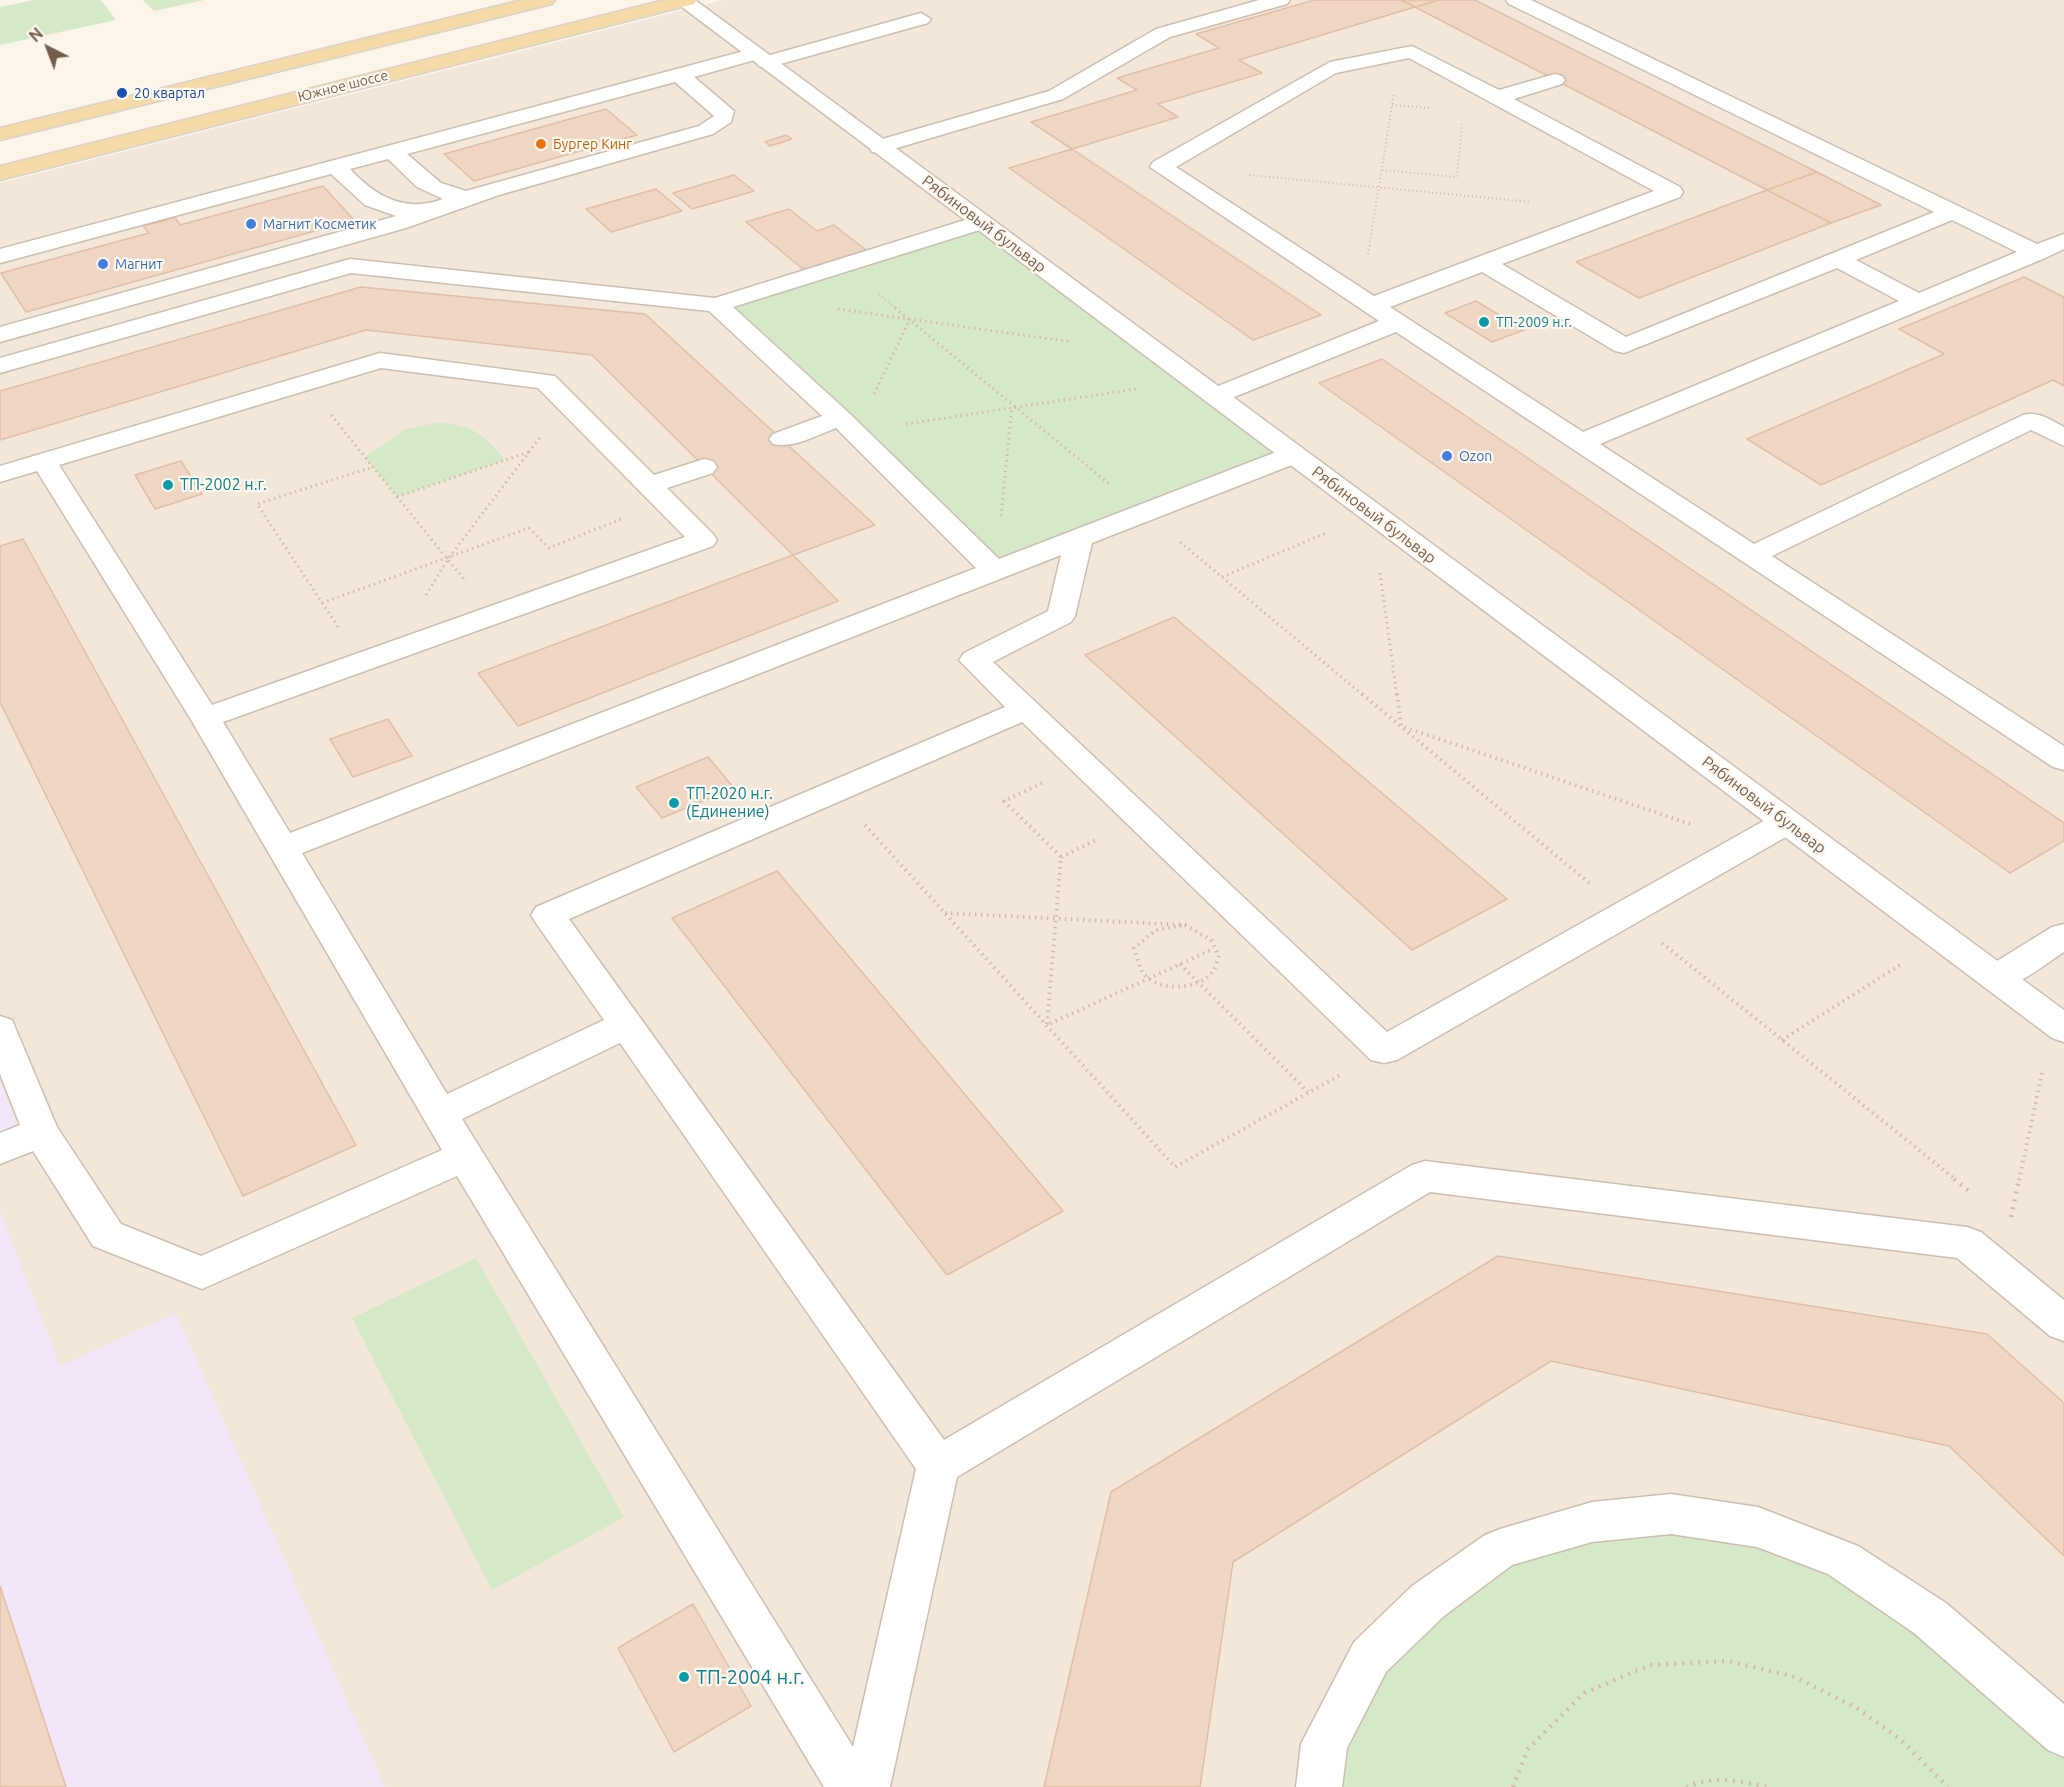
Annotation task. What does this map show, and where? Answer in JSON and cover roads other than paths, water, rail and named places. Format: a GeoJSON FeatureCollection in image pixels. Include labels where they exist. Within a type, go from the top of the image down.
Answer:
{"type":"FeatureCollection","features":[{"type":"Feature","properties":{"kind":"main road"},"geometry":{"type":"LineString","coordinates":[[0,134],[545,0]]}},
{"type":"Feature","properties":{"kind":"main road","name":"Южное шоссе"},"geometry":{"type":"LineString","coordinates":[[0,173],[685,0]]}},
{"type":"Feature","properties":{"kind":"street","name":"Рябиновый бульвар"},"geometry":{"type":"LineString","coordinates":[[685,0],[2059,1025]]}},
{"type":"Feature","properties":{"kind":"street"},"geometry":{"type":"LineString","coordinates":[[880,147],[1056,94],[1163,33],[1280,0]]}},
{"type":"Feature","properties":{"kind":"street"},"geometry":{"type":"LineString","coordinates":[[1516,0],[2037,253]]}},
{"type":"Feature","properties":{"kind":"street"},"geometry":{"type":"LineString","coordinates":[[0,256],[679,75],[761,58],[921,19]]}},
{"type":"Feature","properties":{"kind":"street"},"geometry":{"type":"LineString","coordinates":[[1367,301],[1484,263],[1672,192],[1412,52],[1330,68],[1161,167],[2064,760]]}},
{"type":"Feature","properties":{"kind":"street"},"geometry":{"type":"LineString","coordinates":[[1603,65],[1632,56]]}},
{"type":"Feature","properties":{"kind":"street"},"geometry":{"type":"LineString","coordinates":[[0,335],[398,223],[466,198],[718,124],[724,118],[724,111],[679,75]]}},
{"type":"Feature","properties":{"kind":"street"},"geometry":{"type":"LineString","coordinates":[[1498,97],[1555,80]]}},
{"type":"Feature","properties":{"kind":"street"},"geometry":{"type":"LineString","coordinates":[[393,151],[426,185],[437,191],[466,198]]}},
{"type":"Feature","properties":{"kind":"street"},"geometry":{"type":"LineString","coordinates":[[335,166],[374,204],[393,210],[435,208]]}},
{"type":"Feature","properties":{"kind":"street"},"geometry":{"type":"LineString","coordinates":[[1484,263],[1624,346],[1953,212]]}},
{"type":"Feature","properties":{"kind":"street"},"geometry":{"type":"LineString","coordinates":[[0,366],[350,266],[716,305],[981,222]]}},
{"type":"Feature","properties":{"kind":"street"},"geometry":{"type":"LineString","coordinates":[[1582,442],[2063,242]]}},
{"type":"Feature","properties":{"kind":"street"},"geometry":{"type":"LineString","coordinates":[[0,249],[23,249]]}},
{"type":"Feature","properties":{"kind":"street"},"geometry":{"type":"LineString","coordinates":[[1838,259],[1919,302]]}},
{"type":"Feature","properties":{"kind":"street"},"geometry":{"type":"LineString","coordinates":[[716,305],[848,426],[995,571]]}},
{"type":"Feature","properties":{"kind":"street"},"geometry":{"type":"LineString","coordinates":[[1205,389],[1399,322]]}},
{"type":"Feature","properties":{"kind":"street"},"geometry":{"type":"LineString","coordinates":[[0,474],[380,360],[546,381],[703,540],[205,718]]}},
{"type":"Feature","properties":{"kind":"street"},"geometry":{"type":"LineString","coordinates":[[1752,555],[2032,420],[2064,438]]}},
{"type":"Feature","properties":{"kind":"street"},"geometry":{"type":"LineString","coordinates":[[782,439],[848,426]]}},
{"type":"Feature","properties":{"kind":"street"},"geometry":{"type":"LineString","coordinates":[[283,848],[1293,455]]}},
{"type":"Feature","properties":{"kind":"street"},"geometry":{"type":"LineString","coordinates":[[44,461],[205,718],[465,1156],[851,1787]]}},
{"type":"Feature","properties":{"kind":"street"},"geometry":{"type":"LineString","coordinates":[[648,486],[704,466]]}},
{"type":"Feature","properties":{"kind":"street"},"geometry":{"type":"LineString","coordinates":[[1079,538],[1061,616],[975,660],[1384,1050],[1787,822]]}},
{"type":"Feature","properties":{"kind":"street"},"geometry":{"type":"LineString","coordinates":[[938,1466],[548,915],[1026,709]]}},
{"type":"Feature","properties":{"kind":"street"},"geometry":{"type":"LineString","coordinates":[[1996,978],[2064,936]]}},
{"type":"Feature","properties":{"kind":"street"},"geometry":{"type":"LineString","coordinates":[[440,1113],[626,1025]]}},
{"type":"Feature","properties":{"kind":"street"},"geometry":{"type":"LineString","coordinates":[[0,1029],[41,1132],[107,1235],[202,1273],[465,1156]]}},
{"type":"Feature","properties":{"kind":"street"},"geometry":{"type":"LineString","coordinates":[[0,1149],[41,1132]]}},
{"type":"Feature","properties":{"kind":"street"},"geometry":{"type":"LineString","coordinates":[[867,1787],[938,1466],[1425,1176],[1967,1243],[2064,1324]]}},
{"type":"Feature","properties":{"kind":"street"},"geometry":{"type":"LineString","coordinates":[[1319,1787],[1324,1744],[1370,1657],[1428,1600],[1500,1549],[1592,1522],[1671,1514],[1758,1527],[1843,1560],[1930,1618],[2064,1734]]}},
{"type":"Feature","properties":{"kind":"place","name":"20 квартал"},"geometry":{"type":"Point","coordinates":[122,93]}},
{"type":"Feature","properties":{"kind":"place","name":"Бургер Кинг"},"geometry":{"type":"Point","coordinates":[541,144]}},
{"type":"Feature","properties":{"kind":"place","name":"Магнит Косметик"},"geometry":{"type":"Point","coordinates":[251,224]}},
{"type":"Feature","properties":{"kind":"place","name":"Магнит"},"geometry":{"type":"Point","coordinates":[103,264]}},
{"type":"Feature","properties":{"kind":"place","name":"ТП-2009 н.г."},"geometry":{"type":"Point","coordinates":[1484,322]}},
{"type":"Feature","properties":{"kind":"place","name":"Ozon"},"geometry":{"type":"Point","coordinates":[1447,456]}},
{"type":"Feature","properties":{"kind":"place","name":"ТП-2002 н.г."},"geometry":{"type":"Point","coordinates":[168,485]}},
{"type":"Feature","properties":{"kind":"place","name":"ТП-2020 н.г. (Единение)"},"geometry":{"type":"Point","coordinates":[674,803]}},
{"type":"Feature","properties":{"kind":"place","name":"ТП-2004 н.г."},"geometry":{"type":"Point","coordinates":[684,1677]}}]}
